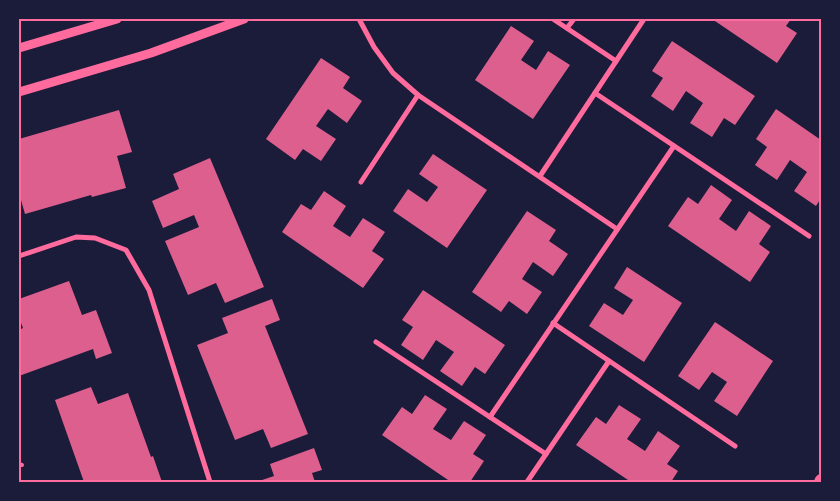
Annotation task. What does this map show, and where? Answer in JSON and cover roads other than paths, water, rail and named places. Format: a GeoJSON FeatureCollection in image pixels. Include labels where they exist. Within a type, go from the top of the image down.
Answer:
{"type":"FeatureCollection","features":[{"type":"Feature","properties":{"kind":"street"},"geometry":{"type":"LineString","coordinates":[[19,48],[117,19]]}},
{"type":"Feature","properties":{"kind":"street"},"geometry":{"type":"LineString","coordinates":[[19,92],[152,53],[244,19]]}},
{"type":"Feature","properties":{"kind":"street"},"geometry":{"type":"LineString","coordinates":[[359,19],[374,47],[393,73],[418,95],[617,229]]}},
{"type":"Feature","properties":{"kind":"street"},"geometry":{"type":"LineString","coordinates":[[553,19],[616,61]]}},
{"type":"Feature","properties":{"kind":"street"},"geometry":{"type":"LineString","coordinates":[[568,28],[574,19]]}},
{"type":"Feature","properties":{"kind":"street"},"geometry":{"type":"LineString","coordinates":[[540,176],[644,19]]}},
{"type":"Feature","properties":{"kind":"street"},"geometry":{"type":"LineString","coordinates":[[595,93],[809,236]]}},
{"type":"Feature","properties":{"kind":"street"},"geometry":{"type":"LineString","coordinates":[[361,182],[418,95]]}},
{"type":"Feature","properties":{"kind":"street"},"geometry":{"type":"LineString","coordinates":[[490,417],[674,146]]}},
{"type":"Feature","properties":{"kind":"street"},"geometry":{"type":"LineString","coordinates":[[19,256],[76,237],[95,238],[126,250],[149,290],[210,482]]}},
{"type":"Feature","properties":{"kind":"street"},"geometry":{"type":"LineString","coordinates":[[553,323],[735,446]]}},
{"type":"Feature","properties":{"kind":"street"},"geometry":{"type":"LineString","coordinates":[[376,342],[546,454]]}},
{"type":"Feature","properties":{"kind":"street"},"geometry":{"type":"LineString","coordinates":[[527,482],[609,361]]}}]}
